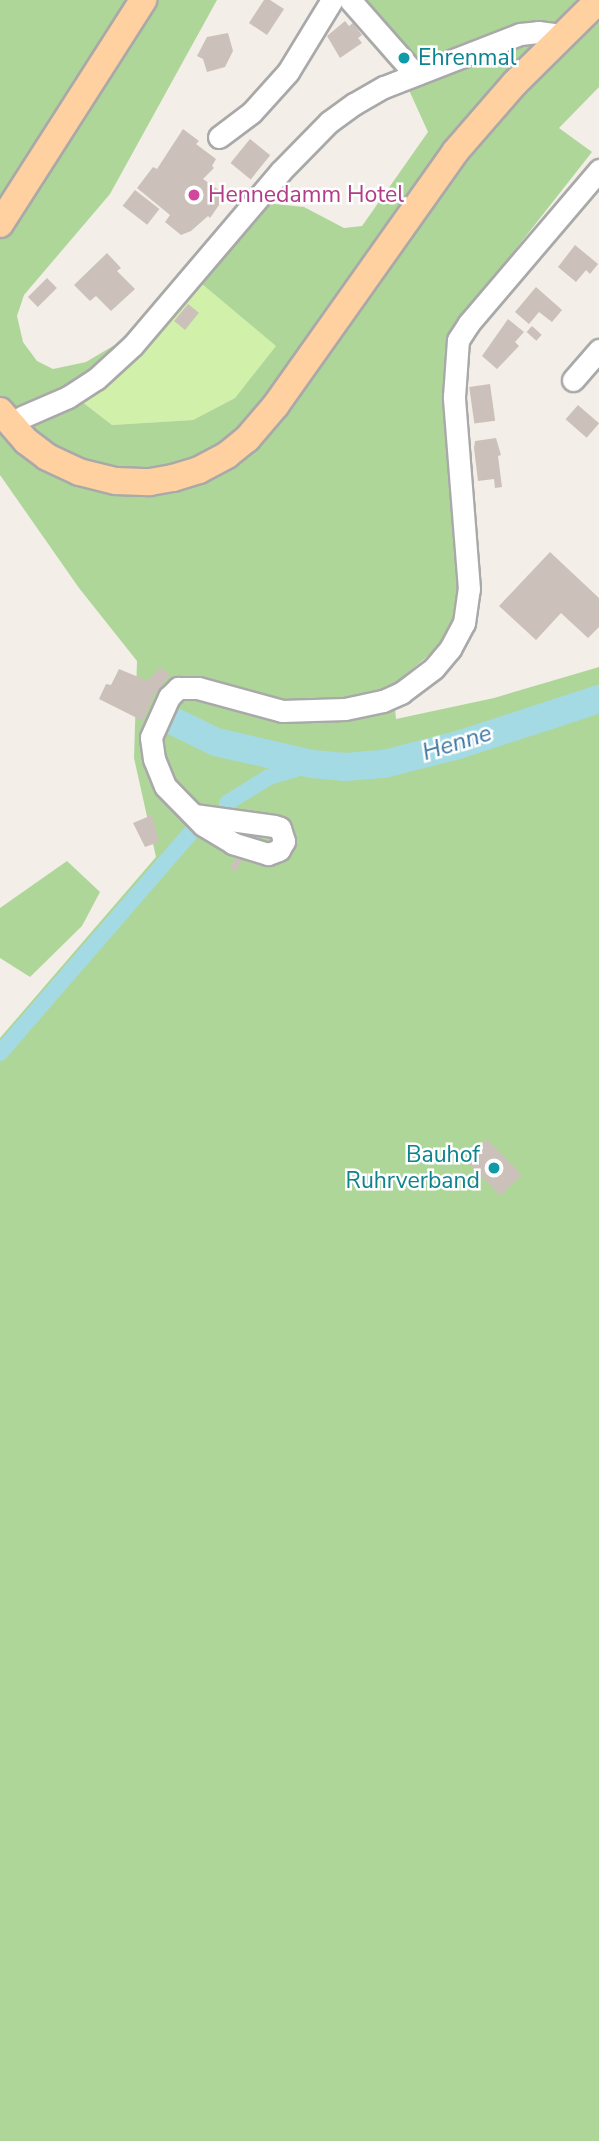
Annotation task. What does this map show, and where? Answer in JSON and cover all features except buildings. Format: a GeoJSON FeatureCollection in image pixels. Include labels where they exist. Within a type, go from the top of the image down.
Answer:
{"type":"FeatureCollection","features":[{"type":"Feature","properties":{"kind":"main road"},"geometry":{"type":"LineString","coordinates":[[0,225],[143,0]]}},
{"type":"Feature","properties":{"kind":"main road"},"geometry":{"type":"LineString","coordinates":[[11,414],[26,442],[47,457],[79,472],[116,481],[139,482],[173,478],[199,470],[227,455],[253,432],[276,405],[455,152],[561,36],[599,0]]}},
{"type":"Feature","properties":{"kind":"street"},"geometry":{"type":"LineString","coordinates":[[219,137],[253,111],[288,72],[332,0]]}},
{"type":"Feature","properties":{"kind":"street"},"geometry":{"type":"LineString","coordinates":[[350,0],[415,74]]}},
{"type":"Feature","properties":{"kind":"street"},"geometry":{"type":"LineString","coordinates":[[11,414],[68,397],[96,379],[133,345],[280,172],[329,122],[384,87],[520,34],[538,32],[561,36]]}},
{"type":"Feature","properties":{"kind":"street"},"geometry":{"type":"LineString","coordinates":[[194,815],[173,796],[159,775],[152,750],[153,729],[169,697],[178,688],[189,686],[273,710],[315,712],[373,703],[401,693],[442,660],[464,623],[468,589],[454,397],[458,340],[599,170]]}},
{"type":"Feature","properties":{"kind":"street"},"geometry":{"type":"LineString","coordinates":[[572,380],[599,350]]}},
{"type":"Feature","properties":{"kind":"green space"},"geometry":{"type":"Polygon","coordinates":[[[0,0],[217,0],[110,194],[24,295],[17,316],[23,342],[37,361],[53,369],[86,362],[167,314],[255,202],[304,207],[344,228],[362,226],[428,132],[398,66],[338,0],[599,0],[599,87],[559,128],[592,152],[456,325],[461,591],[447,640],[393,685],[396,719],[494,698],[599,667],[599,2141],[0,2141],[0,1038],[156,857],[134,758],[137,661],[79,588],[0,475],[0,0]],[[202,284],[124,369],[81,401],[112,425],[193,420],[235,398],[276,346],[202,284]]]}},
{"type":"Feature","properties":{"kind":"green space"},"geometry":{"type":"Polygon","coordinates":[[[202,284],[277,346],[235,398],[193,420],[112,425],[80,400],[124,369],[202,284]]]}},
{"type":"Feature","properties":{"kind":"green space"},"geometry":{"type":"Polygon","coordinates":[[[67,861],[100,892],[82,926],[30,977],[0,958],[0,908],[67,861]]]}},
{"type":"Feature","properties":{"kind":"waterway","name":"Henne"},"geometry":{"type":"LineString","coordinates":[[169,719],[216,742],[312,764],[346,767],[384,764],[458,745],[599,699]]}},
{"type":"Feature","properties":{"kind":"waterway","name":"Henne"},"geometry":{"type":"LineString","coordinates":[[227,803],[269,777],[312,764]]}},
{"type":"Feature","properties":{"kind":"waterway","name":"Henne"},"geometry":{"type":"LineString","coordinates":[[0,1053],[190,834]]}},
{"type":"Feature","properties":{"kind":"place","name":"Ehrenmal"},"geometry":{"type":"Point","coordinates":[404,58]}},
{"type":"Feature","properties":{"kind":"place","name":"Hennedamm Hotel"},"geometry":{"type":"Point","coordinates":[194,195]}},
{"type":"Feature","properties":{"kind":"place","name":"Bauhof Ruhrverband"},"geometry":{"type":"Point","coordinates":[494,1168]}}]}
